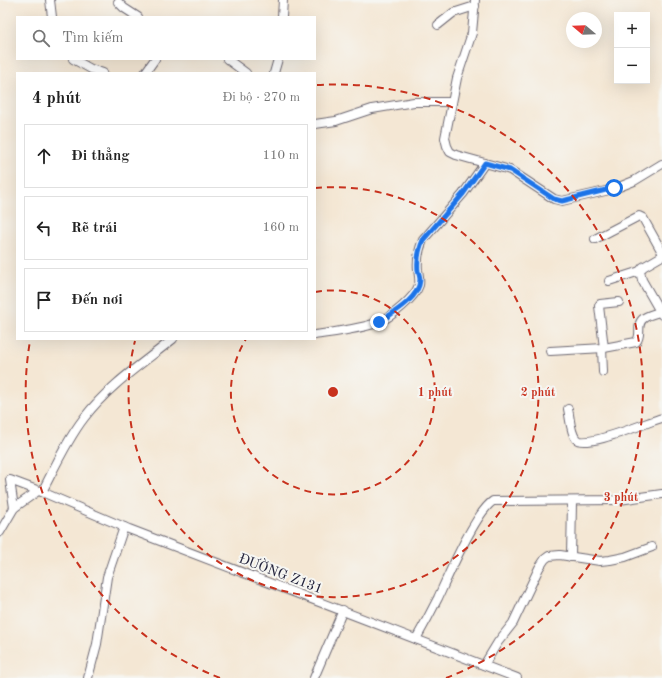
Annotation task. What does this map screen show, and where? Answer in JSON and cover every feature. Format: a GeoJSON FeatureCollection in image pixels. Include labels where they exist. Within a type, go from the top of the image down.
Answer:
{"type":"FeatureCollection","features":[{"type":"Feature","properties":{"kind":"street"},"geometry":{"type":"LineString","coordinates":[[50,0],[52,16]]}},
{"type":"Feature","properties":{"kind":"street"},"geometry":{"type":"LineString","coordinates":[[282,16],[283,0]]}},
{"type":"Feature","properties":{"kind":"street"},"geometry":{"type":"LineString","coordinates":[[118,2],[136,16]]}},
{"type":"Feature","properties":{"kind":"street"},"geometry":{"type":"LineString","coordinates":[[438,25],[453,13],[475,3]]}},
{"type":"Feature","properties":{"kind":"street"},"geometry":{"type":"LineString","coordinates":[[475,3],[472,33],[457,78],[445,138],[450,152],[510,170],[554,199],[562,201],[614,188],[634,181],[661,167]]}},
{"type":"Feature","properties":{"kind":"street"},"geometry":{"type":"LineString","coordinates":[[75,60],[100,72]]}},
{"type":"Feature","properties":{"kind":"street"},"geometry":{"type":"LineString","coordinates":[[148,68],[154,60]]}},
{"type":"Feature","properties":{"kind":"street"},"geometry":{"type":"LineString","coordinates":[[228,60],[245,72]]}},
{"type":"Feature","properties":{"kind":"street"},"geometry":{"type":"LineString","coordinates":[[274,72],[278,60]]}},
{"type":"Feature","properties":{"kind":"street"},"geometry":{"type":"LineString","coordinates":[[316,124],[336,120],[372,109],[407,103],[452,102]]}},
{"type":"Feature","properties":{"kind":"street"},"geometry":{"type":"LineString","coordinates":[[316,335],[379,322],[400,308],[414,296],[420,280],[418,269],[420,247],[423,240],[463,194],[485,163]]}},
{"type":"Feature","properties":{"kind":"street"},"geometry":{"type":"LineString","coordinates":[[595,239],[639,216],[643,218],[662,252]]}},
{"type":"Feature","properties":{"kind":"street"},"geometry":{"type":"LineString","coordinates":[[609,281],[640,271],[643,267],[662,256]]}},
{"type":"Feature","properties":{"kind":"street"},"geometry":{"type":"LineString","coordinates":[[550,351],[603,348],[636,342],[640,336],[639,326],[644,318],[661,313],[642,280],[640,271]]}},
{"type":"Feature","properties":{"kind":"street"},"geometry":{"type":"LineString","coordinates":[[603,372],[603,348],[599,306],[600,304],[619,302]]}},
{"type":"Feature","properties":{"kind":"street"},"geometry":{"type":"LineString","coordinates":[[0,532],[14,508],[40,492],[72,436],[97,402],[172,340]]}},
{"type":"Feature","properties":{"kind":"street"},"geometry":{"type":"LineString","coordinates":[[568,409],[573,434],[577,440],[582,442],[607,438],[662,418]]}},
{"type":"Feature","properties":{"kind":"street","name":"ĐƯỜNG Z131"},"geometry":{"type":"LineString","coordinates":[[14,508],[10,480],[124,527],[517,678]]}},
{"type":"Feature","properties":{"kind":"street"},"geometry":{"type":"LineString","coordinates":[[416,639],[462,548],[479,518],[493,501],[572,502],[619,500],[662,494]]}},
{"type":"Feature","properties":{"kind":"street"},"geometry":{"type":"LineString","coordinates":[[571,557],[572,502]]}},
{"type":"Feature","properties":{"kind":"street"},"geometry":{"type":"LineString","coordinates":[[88,678],[97,644],[108,577],[124,527]]}},
{"type":"Feature","properties":{"kind":"street"},"geometry":{"type":"LineString","coordinates":[[484,665],[498,642],[513,623],[539,568],[549,556],[553,555],[600,561],[625,557],[652,547]]}},
{"type":"Feature","properties":{"kind":"street"},"geometry":{"type":"LineString","coordinates":[[314,678],[342,610]]}},
{"type":"Feature","properties":{"kind":"route"},"geometry":{"type":"LineString","coordinates":[[379,322],[400,308],[414,296],[420,280],[418,269],[420,247],[423,240],[463,194],[485,163],[510,170],[554,199],[562,201],[614,188]]}}]}
